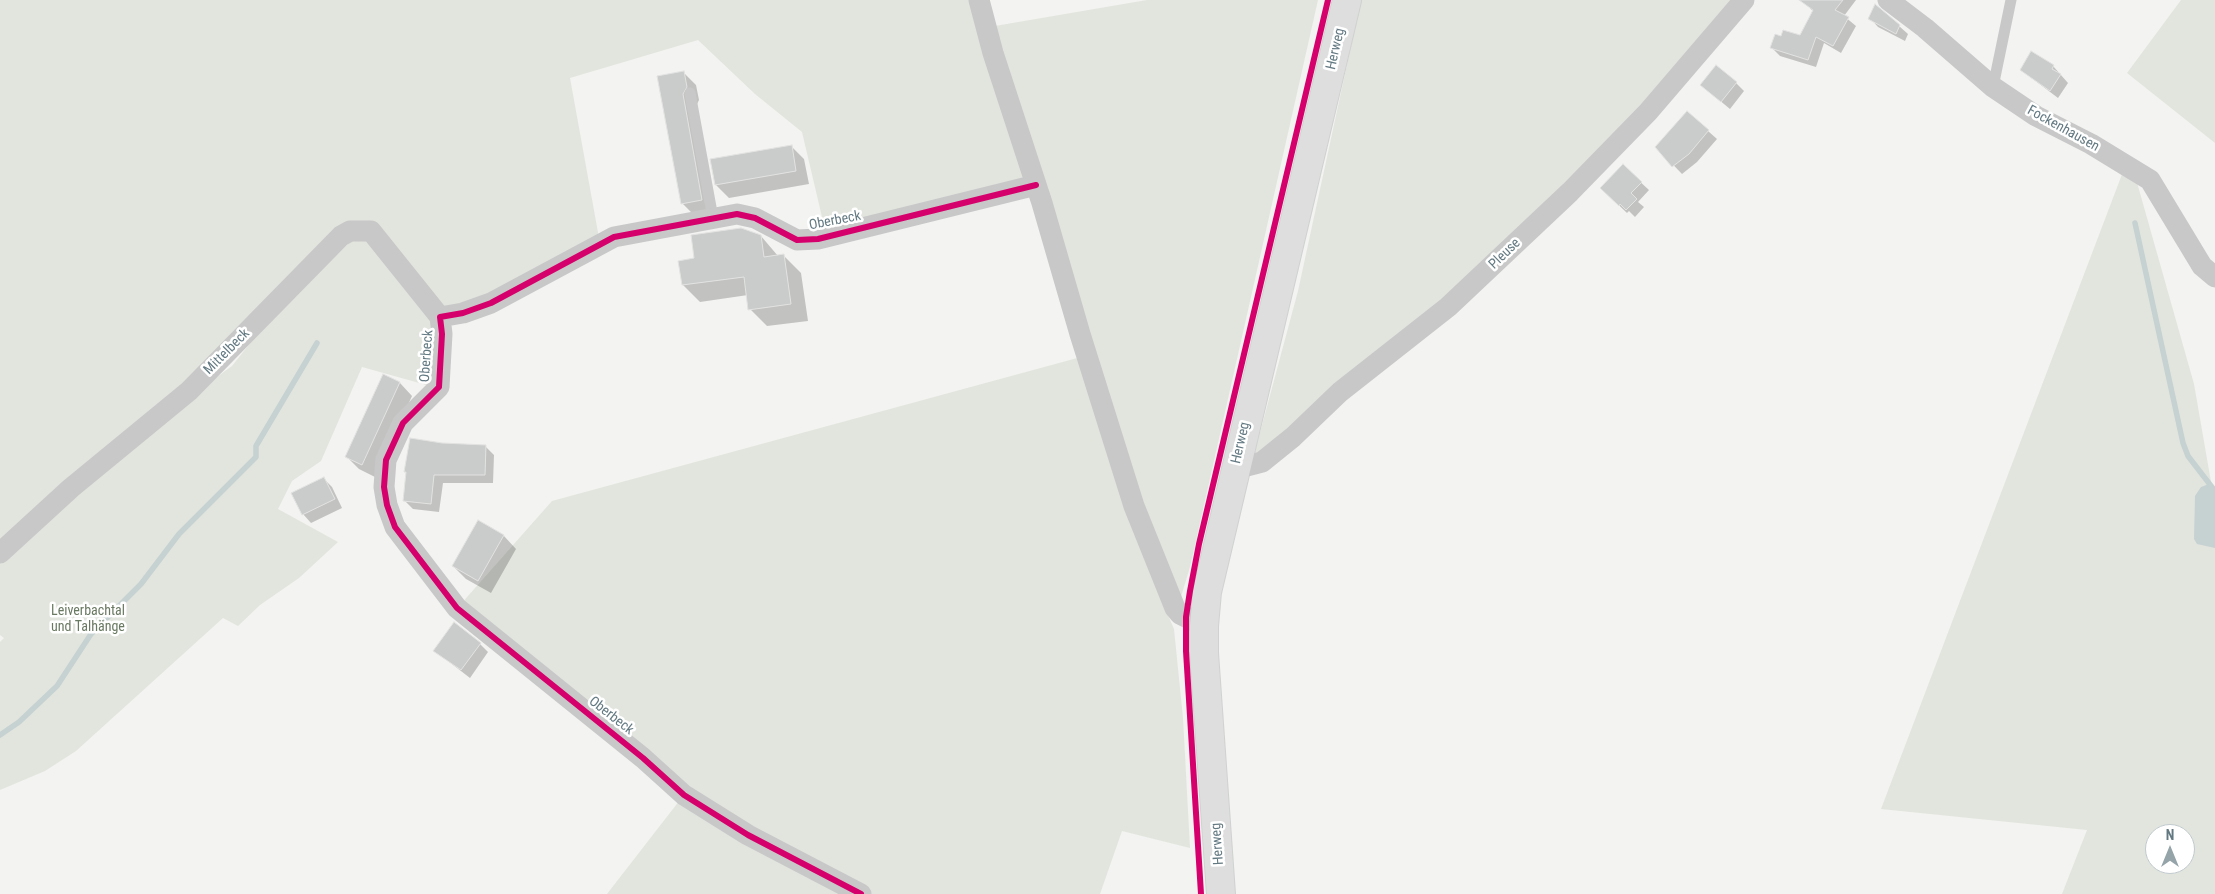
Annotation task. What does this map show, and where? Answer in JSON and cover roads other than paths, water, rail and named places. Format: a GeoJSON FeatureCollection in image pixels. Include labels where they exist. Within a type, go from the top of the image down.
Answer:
{"type":"FeatureCollection","features":[{"type":"Feature","properties":{"kind":"main road","name":"Herweg"},"geometry":{"type":"LineString","coordinates":[[1221,894],[1204,626],[1207,592],[1347,0]]}},
{"type":"Feature","properties":{"kind":"street"},"geometry":{"type":"LineString","coordinates":[[979,0],[995,60],[1036,185],[1115,450],[1140,524],[1175,608],[1180,614],[1204,626]]}},
{"type":"Feature","properties":{"kind":"street","name":"Pleuse"},"geometry":{"type":"LineString","coordinates":[[1235,469],[1262,462],[1293,437],[1340,392],[1448,307],[1570,192],[1648,112],[1744,0]]}},
{"type":"Feature","properties":{"kind":"street","name":"Fockenhausen"},"geometry":{"type":"LineString","coordinates":[[1888,0],[1926,28],[1993,87],[2036,116],[2090,144],[2150,180],[2202,266],[2215,278]]}},
{"type":"Feature","properties":{"kind":"street","name":"Oberbeck"},"geometry":{"type":"LineString","coordinates":[[861,894],[806,867],[748,835],[684,795],[644,758],[457,608],[395,527],[387,505],[384,487],[386,460],[403,424],[439,387],[442,334],[440,317],[463,313],[491,303],[614,238],[737,214],[754,218],[797,240],[818,239],[1036,185]]}},
{"type":"Feature","properties":{"kind":"street","name":"Mittelbeck"},"geometry":{"type":"LineString","coordinates":[[0,553],[72,488],[189,391],[319,261],[341,236],[350,231],[371,231],[440,317]]}},
{"type":"Feature","properties":{"kind":"lane"},"geometry":{"type":"LineString","coordinates":[[1993,87],[2011,0]]}},
{"type":"Feature","properties":{"kind":"lane"},"geometry":{"type":"LineString","coordinates":[[690,93],[713,218]]}},
{"type":"Feature","properties":{"kind":"waterway"},"geometry":{"type":"LineString","coordinates":[[2135,223],[2183,443],[2188,456],[2215,491]]}},
{"type":"Feature","properties":{"kind":"waterway"},"geometry":{"type":"LineString","coordinates":[[0,735],[19,722],[57,686],[91,634],[141,584],[179,534],[256,457],[256,446],[317,343]]}},
{"type":"Feature","properties":{"kind":"park label","name":"Leiverbachtal und Talhänge"},"geometry":{"type":"Point","coordinates":[88,620]}}]}
